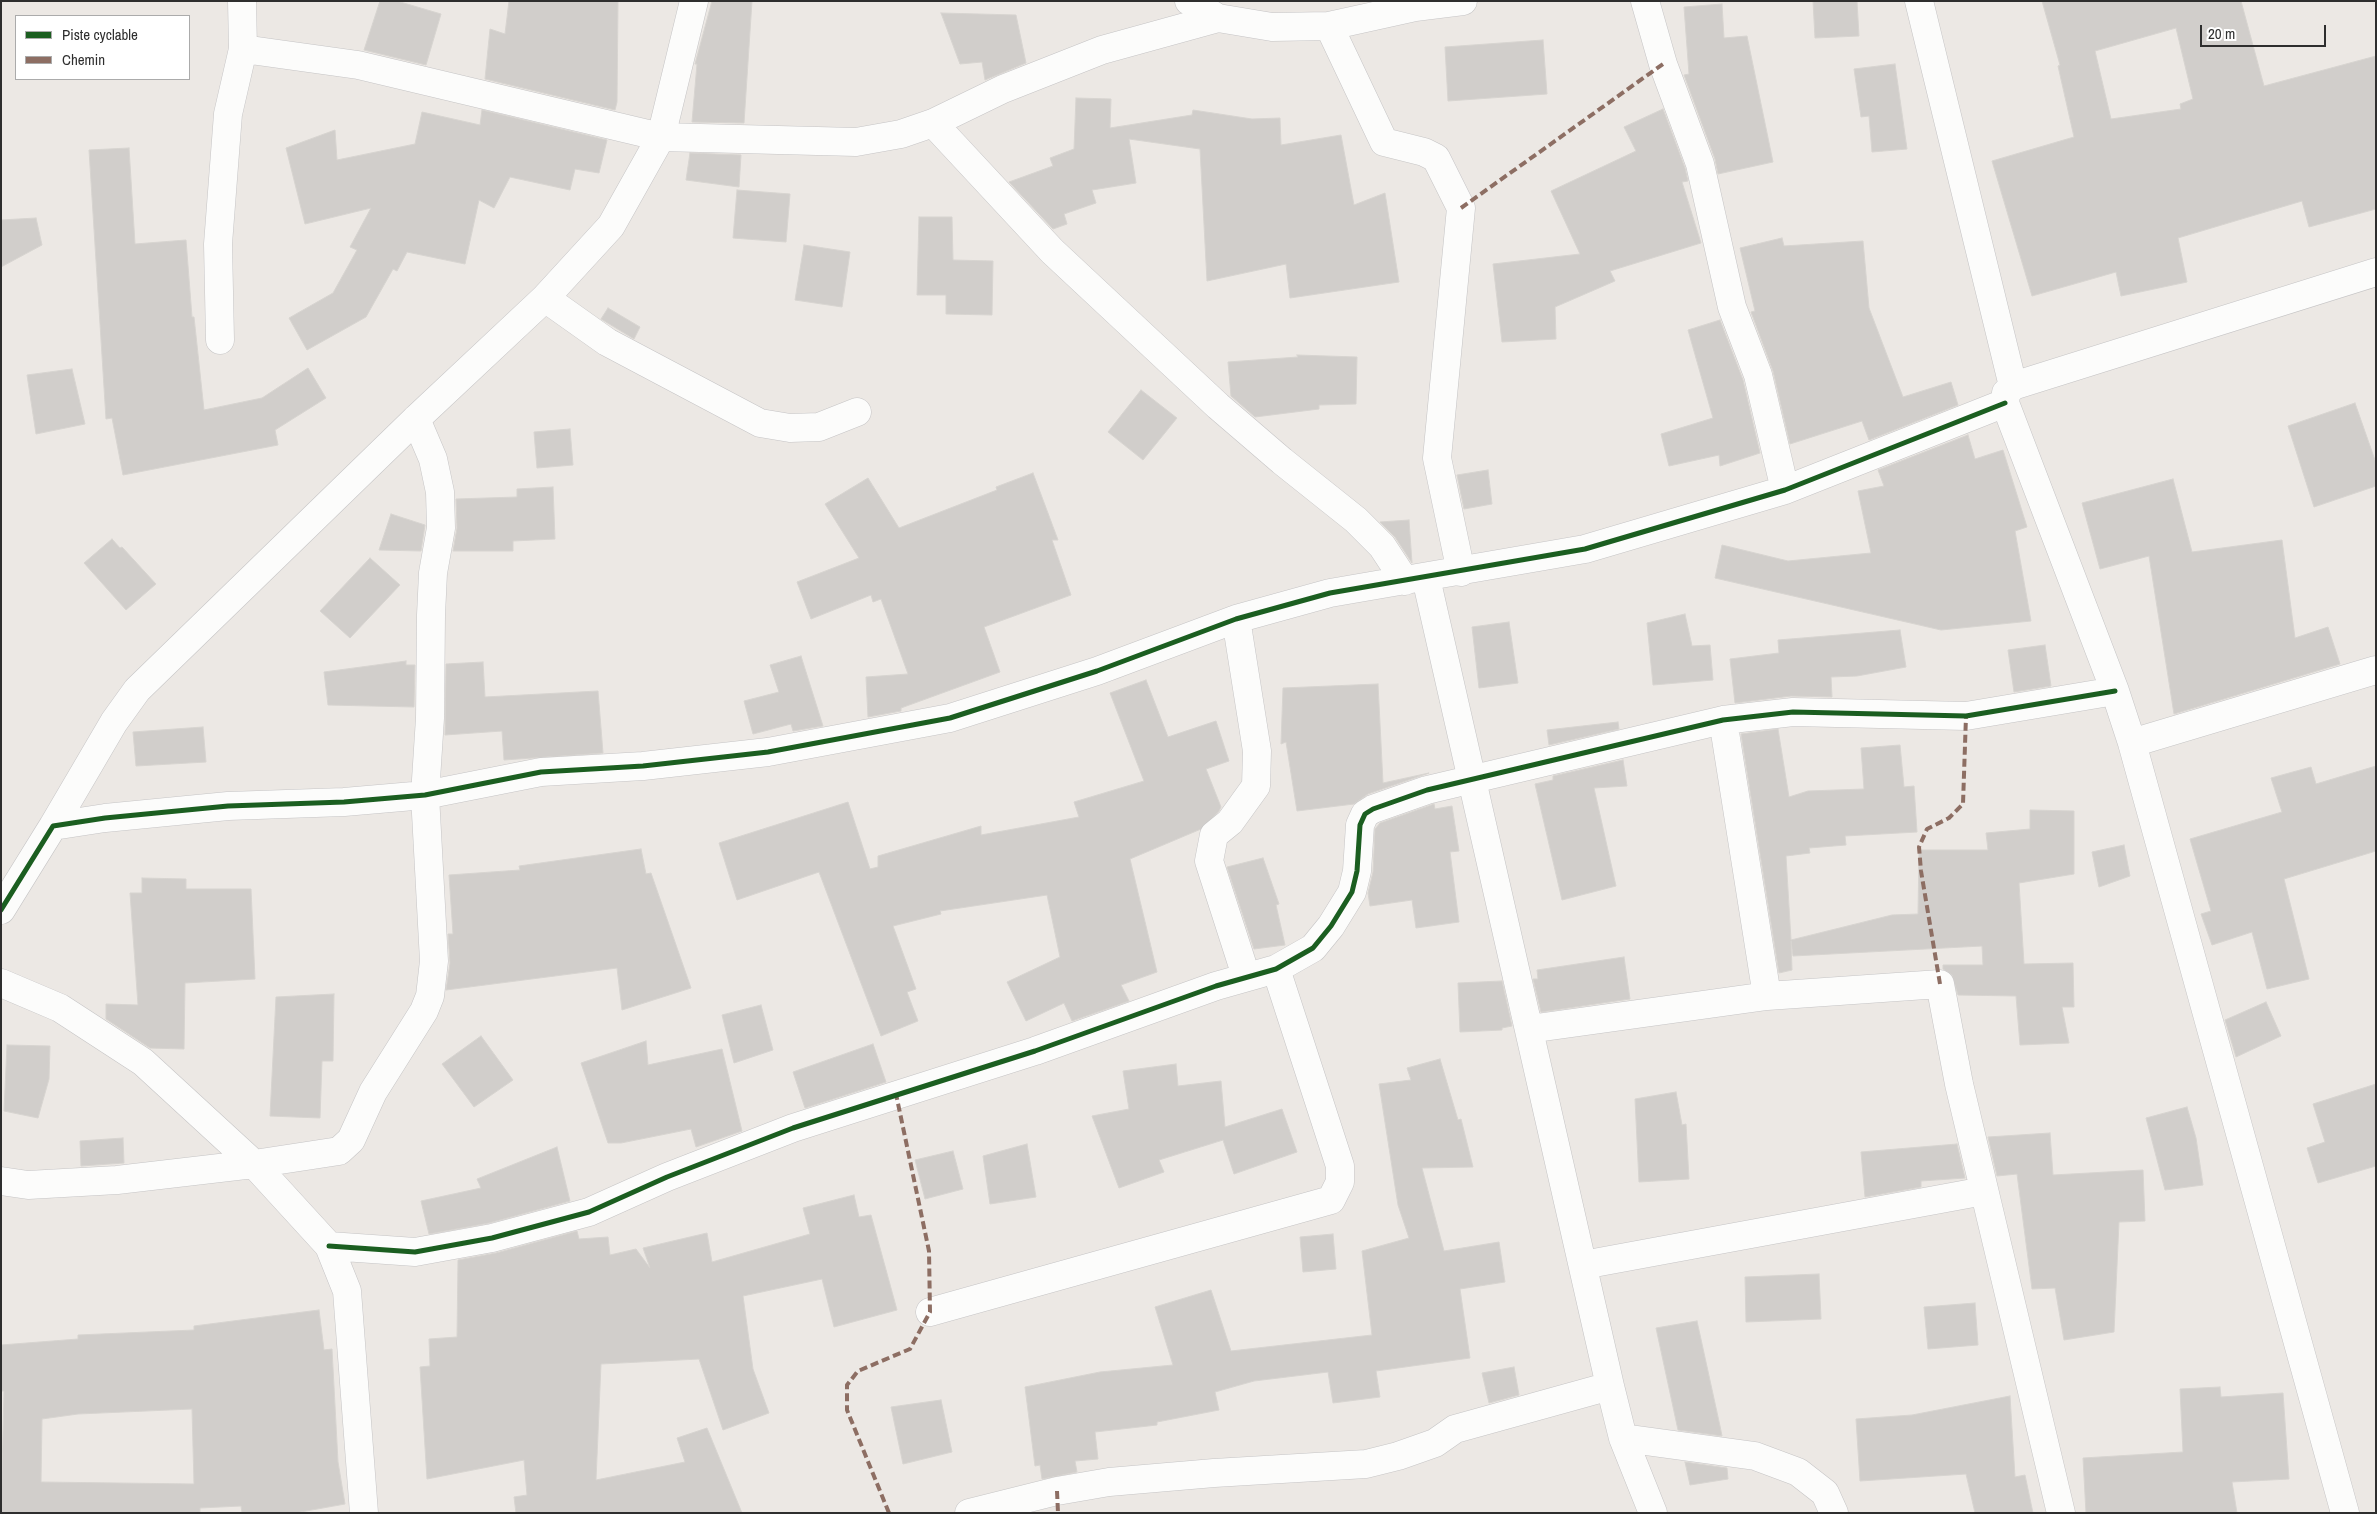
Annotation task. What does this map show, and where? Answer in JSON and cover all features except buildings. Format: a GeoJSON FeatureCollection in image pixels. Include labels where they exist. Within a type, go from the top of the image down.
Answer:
{"type":"FeatureCollection","features":[{"type":"Feature","properties":{"kind":"street"},"geometry":{"type":"LineString","coordinates":[[220,340],[218,244],[228,114],[243,49],[242,1]]}},
{"type":"Feature","properties":{"kind":"street"},"geometry":{"type":"LineString","coordinates":[[1,910],[114,722],[138,690],[416,419],[545,298],[611,226],[662,137],[694,1]]}},
{"type":"Feature","properties":{"kind":"street"},"geometry":{"type":"LineString","coordinates":[[1189,1],[1218,18],[1272,27],[1329,26],[1415,7],[1463,1]]}},
{"type":"Feature","properties":{"kind":"street"},"geometry":{"type":"LineString","coordinates":[[1645,1],[1663,64],[1700,164],[1732,307],[1758,375],[1785,490]]}},
{"type":"Feature","properties":{"kind":"street"},"geometry":{"type":"LineString","coordinates":[[1919,1],[2009,394],[2132,743],[2345,1513]]}},
{"type":"Feature","properties":{"kind":"street"},"geometry":{"type":"LineString","coordinates":[[243,49],[358,65],[662,137],[856,142],[902,134],[933,123],[1003,89],[1102,50],[1218,18]]}},
{"type":"Feature","properties":{"kind":"street"},"geometry":{"type":"LineString","coordinates":[[1329,26],[1384,142],[1424,152],[1436,158],[1461,208],[1437,458],[1461,572]]}},
{"type":"Feature","properties":{"kind":"street"},"geometry":{"type":"LineString","coordinates":[[933,123],[1052,251],[1218,406],[1282,461],[1356,520],[1416,579],[1472,780],[1623,1438],[1653,1513]]}},
{"type":"Feature","properties":{"kind":"street"},"geometry":{"type":"LineString","coordinates":[[53,826],[105,818],[228,806],[344,802],[425,795],[541,772],[643,766],[768,752],[950,718],[1096,671],[1236,619],[1330,593],[1586,549],[1785,490],[2009,394],[2376,272]]}},
{"type":"Feature","properties":{"kind":"street"},"geometry":{"type":"LineString","coordinates":[[545,298],[607,342],[760,423],[790,428],[819,427],[858,412]]}},
{"type":"Feature","properties":{"kind":"street"},"geometry":{"type":"LineString","coordinates":[[1,1181],[28,1185],[117,1180],[340,1152],[346,1147],[373,1092],[424,1012],[430,996],[434,961],[425,795],[430,718],[430,615],[433,573],[441,528],[440,501],[433,459],[416,419]]}},
{"type":"Feature","properties":{"kind":"street"},"geometry":{"type":"LineString","coordinates":[[1236,619],[1257,751],[1256,786],[1230,822],[1214,835],[1209,861],[1246,976]]}},
{"type":"Feature","properties":{"kind":"street"},"geometry":{"type":"LineString","coordinates":[[2132,743],[2376,670]]}},
{"type":"Feature","properties":{"kind":"street"},"geometry":{"type":"LineString","coordinates":[[329,1246],[415,1252],[492,1238],[590,1212],[667,1177],[793,1128],[1035,1051],[1246,976],[1276,969],[1313,948],[1331,926],[1352,892],[1357,871],[1360,825],[1365,814],[1373,809],[1427,790],[1723,720],[1793,712],[1966,716],[2115,691]]}},
{"type":"Feature","properties":{"kind":"street"},"geometry":{"type":"LineString","coordinates":[[1723,720],[1767,996]]}},
{"type":"Feature","properties":{"kind":"street"},"geometry":{"type":"LineString","coordinates":[[930,1312],[1331,1200],[1340,1182],[1340,1166],[1276,969]]}},
{"type":"Feature","properties":{"kind":"street"},"geometry":{"type":"LineString","coordinates":[[1,984],[60,1008],[142,1062],[254,1164],[329,1246],[347,1291],[364,1513]]}},
{"type":"Feature","properties":{"kind":"street"},"geometry":{"type":"LineString","coordinates":[[1528,1029],[1767,996],[1940,984],[1959,1084],[2061,1513]]}},
{"type":"Feature","properties":{"kind":"street"},"geometry":{"type":"LineString","coordinates":[[1583,1265],[1984,1191]]}},
{"type":"Feature","properties":{"kind":"street"},"geometry":{"type":"LineString","coordinates":[[969,1513],[1056,1491],[1109,1482],[1214,1473],[1366,1464],[1398,1456],[1435,1443],[1455,1429],[1610,1386]]}},
{"type":"Feature","properties":{"kind":"street"},"geometry":{"type":"LineString","coordinates":[[1623,1438],[1755,1456],[1798,1472],[1826,1493],[1834,1513]]}},
{"type":"Feature","properties":{"kind":"marked path"},"geometry":{"type":"LineString","coordinates":[[1461,208],[1663,64]]}},
{"type":"Feature","properties":{"kind":"marked path"},"geometry":{"type":"LineString","coordinates":[[1940,984],[1921,871],[1919,847],[1927,829],[1949,818],[1963,804],[1966,716]]}},
{"type":"Feature","properties":{"kind":"marked path"},"geometry":{"type":"LineString","coordinates":[[889,1513],[847,1410],[847,1385],[858,1371],[910,1349],[930,1312],[929,1251],[896,1094]]}},
{"type":"Feature","properties":{"kind":"marked path"},"geometry":{"type":"LineString","coordinates":[[1057,1491],[1058,1513]]}},
{"type":"Feature","properties":{"kind":"cycle path"},"geometry":{"type":"LineString","coordinates":[[1,910],[53,826],[105,818],[228,806],[344,802],[425,795],[541,772],[643,766],[768,752],[950,718],[1097,671],[1236,619],[1330,593],[1585,549],[1785,490],[2005,403]]}},
{"type":"Feature","properties":{"kind":"cycle path"},"geometry":{"type":"LineString","coordinates":[[329,1246],[415,1252],[492,1238],[589,1212],[667,1177],[793,1128],[1035,1051],[1216,986],[1276,969],[1313,948],[1331,926],[1352,892],[1357,871],[1360,825],[1365,814],[1373,809],[1427,790],[1723,720],[1793,712],[1966,716],[2115,691]]}}]}
